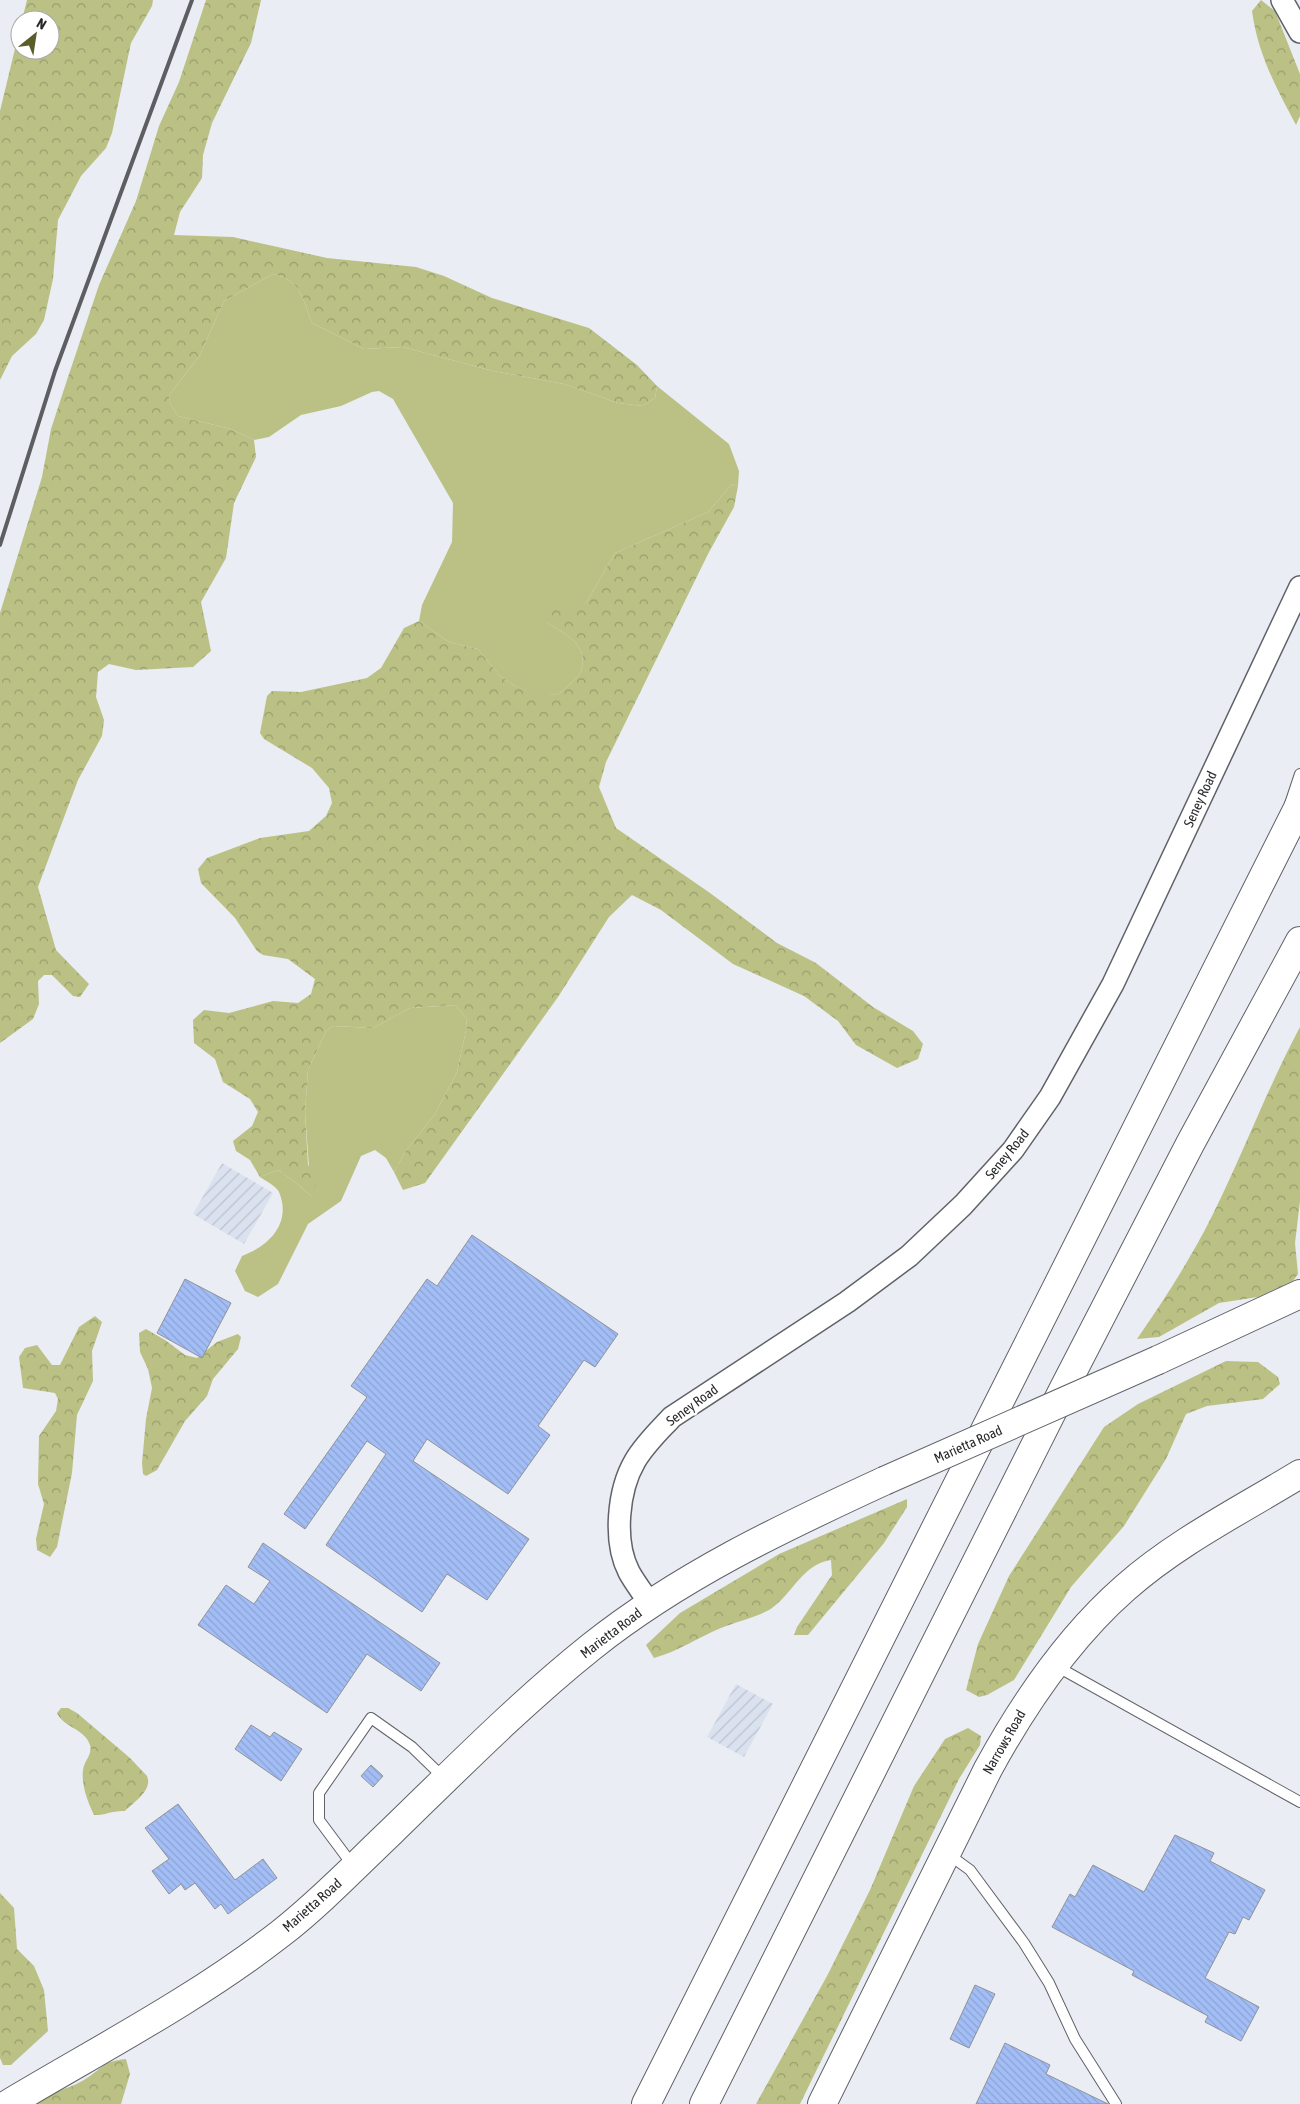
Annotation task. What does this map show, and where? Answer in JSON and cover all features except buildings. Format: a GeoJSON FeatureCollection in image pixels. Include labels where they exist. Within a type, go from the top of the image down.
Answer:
{"type":"FeatureCollection","features":[{"type":"Feature","properties":{"kind":"main road"},"geometry":{"type":"LineString","coordinates":[[646,2104],[1300,804]]}},
{"type":"Feature","properties":{"kind":"main road"},"geometry":{"type":"LineString","coordinates":[[704,2104],[1059,1399],[1190,1144],[1300,941]]}},
{"type":"Feature","properties":{"kind":"main road","name":"Marietta Road"},"geometry":{"type":"LineString","coordinates":[[8,2104],[172,2008],[279,1934],[317,1903],[489,1736],[577,1659],[650,1604],[716,1564],[791,1523],[1158,1360],[1300,1294]]}},
{"type":"Feature","properties":{"kind":"main road","name":"Narrows Road"},"geometry":{"type":"LineString","coordinates":[[822,2104],[1010,1728],[1034,1692],[1087,1625],[1125,1588],[1162,1559],[1300,1474]]}},
{"type":"Feature","properties":{"kind":"street"},"geometry":{"type":"LineString","coordinates":[[1282,0],[1300,32]]}},
{"type":"Feature","properties":{"kind":"street","name":"Seney Road"},"geometry":{"type":"LineString","coordinates":[[650,1604],[628,1570],[621,1542],[619,1511],[625,1485],[634,1461],[650,1439],[672,1417],[847,1302],[909,1256],[963,1205],[1013,1150],[1050,1097],[1113,984],[1300,588]]}},
{"type":"Feature","properties":{"kind":"lane"},"geometry":{"type":"LineString","coordinates":[[1275,852],[1300,774]]}},
{"type":"Feature","properties":{"kind":"lane"},"geometry":{"type":"LineString","coordinates":[[1190,1144],[1300,962]]}},
{"type":"Feature","properties":{"kind":"lane"},"geometry":{"type":"LineString","coordinates":[[1055,1665],[1300,1802]]}},
{"type":"Feature","properties":{"kind":"lane"},"geometry":{"type":"LineString","coordinates":[[354,1867],[319,1820],[320,1792],[371,1718],[412,1747],[445,1779]]}},
{"type":"Feature","properties":{"kind":"lane"},"geometry":{"type":"LineString","coordinates":[[946,1853],[958,1859],[970,1870],[1024,1943],[1048,1983],[1075,2039],[1116,2104]]}},
{"type":"Feature","properties":{"kind":"shaded area"},"geometry":{"type":"Polygon","coordinates":[[[222,1163],[273,1193],[244,1244],[193,1214],[222,1163]]]}},
{"type":"Feature","properties":{"kind":"shaded area"},"geometry":{"type":"Polygon","coordinates":[[[736,1684],[773,1704],[744,1757],[707,1737],[736,1684]]]}},
{"type":"Feature","properties":{"kind":"green space"},"geometry":{"type":"Polygon","coordinates":[[[27,0],[153,0],[152,6],[131,43],[112,133],[106,148],[81,176],[58,220],[53,279],[44,320],[36,334],[12,356],[0,380],[0,111],[12,60],[60,60],[60,10],[24,10],[27,0]]]}},
{"type":"Feature","properties":{"kind":"green space"},"geometry":{"type":"Polygon","coordinates":[[[206,0],[261,0],[251,43],[212,123],[203,155],[202,178],[180,212],[174,235],[233,237],[327,258],[416,267],[444,276],[492,298],[589,328],[637,365],[657,386],[655,398],[643,406],[618,403],[564,384],[493,371],[403,347],[364,349],[312,323],[300,292],[290,281],[273,274],[224,301],[200,355],[170,394],[169,402],[178,416],[231,429],[254,440],[256,457],[234,503],[226,558],[201,602],[211,651],[193,667],[136,670],[109,664],[98,672],[96,697],[104,720],[102,736],[78,780],[38,887],[56,950],[89,984],[80,997],[73,996],[52,975],[44,975],[38,981],[39,1004],[33,1019],[0,1043],[0,613],[42,477],[51,429],[68,377],[99,285],[136,201],[159,126],[179,82],[206,0]]]}},
{"type":"Feature","properties":{"kind":"green space"},"geometry":{"type":"Polygon","coordinates":[[[1261,0],[1275,11],[1300,74],[1300,116],[1296,125],[1275,84],[1259,42],[1252,11],[1261,0]]]}},
{"type":"Feature","properties":{"kind":"green space"},"geometry":{"type":"Polygon","coordinates":[[[273,274],[290,281],[300,292],[312,323],[364,349],[403,347],[493,371],[564,384],[618,403],[643,406],[655,398],[657,386],[729,444],[739,471],[738,486],[732,484],[708,512],[615,553],[586,603],[545,622],[574,640],[582,654],[581,671],[559,694],[537,696],[515,686],[500,676],[478,649],[449,642],[419,621],[422,605],[452,542],[453,503],[393,399],[379,391],[372,392],[341,406],[301,415],[269,437],[254,440],[231,429],[178,416],[169,402],[170,394],[200,355],[224,301],[273,274]]]}},
{"type":"Feature","properties":{"kind":"green space"},"geometry":{"type":"Polygon","coordinates":[[[732,484],[738,486],[734,507],[708,554],[606,762],[599,787],[616,828],[710,893],[777,943],[816,963],[873,1007],[913,1031],[923,1044],[918,1059],[897,1068],[856,1045],[838,1021],[804,996],[733,964],[661,910],[632,895],[609,917],[558,997],[425,1183],[403,1190],[394,1172],[405,1152],[435,1114],[457,1072],[467,1026],[466,1018],[455,1005],[410,1008],[373,1028],[333,1026],[326,1031],[308,1070],[305,1112],[308,1165],[319,1178],[311,1196],[278,1170],[260,1177],[250,1160],[236,1151],[233,1141],[252,1126],[258,1112],[250,1099],[223,1082],[215,1059],[194,1043],[193,1020],[204,1010],[229,1013],[273,1001],[298,1003],[311,994],[315,979],[288,959],[263,955],[257,951],[235,918],[201,883],[198,869],[207,858],[260,838],[309,831],[326,816],[332,803],[329,788],[312,768],[264,739],[260,733],[267,696],[272,691],[301,692],[367,678],[381,668],[404,628],[419,621],[449,642],[478,649],[500,676],[515,686],[537,695],[559,694],[581,671],[582,654],[574,640],[545,622],[546,607],[586,603],[615,553],[708,512],[732,484]]]}},
{"type":"Feature","properties":{"kind":"green space"},"geometry":{"type":"Polygon","coordinates":[[[455,1005],[466,1018],[467,1026],[457,1072],[435,1114],[405,1152],[394,1172],[386,1158],[375,1150],[361,1156],[341,1201],[308,1224],[278,1284],[258,1297],[245,1291],[235,1271],[242,1256],[252,1252],[269,1240],[276,1232],[282,1214],[282,1203],[278,1190],[260,1177],[278,1170],[311,1196],[305,1112],[308,1070],[326,1031],[333,1026],[373,1028],[410,1008],[455,1005]]]}},
{"type":"Feature","properties":{"kind":"green space"},"geometry":{"type":"Polygon","coordinates":[[[1300,1027],[1300,1201],[1295,1243],[1298,1274],[1293,1281],[1258,1297],[1219,1303],[1159,1337],[1137,1339],[1157,1310],[1204,1232],[1300,1027]]]}},
{"type":"Feature","properties":{"kind":"green space"},"geometry":{"type":"Polygon","coordinates":[[[95,1316],[102,1322],[92,1351],[93,1381],[77,1415],[72,1473],[57,1547],[50,1557],[37,1550],[36,1539],[44,1504],[38,1484],[39,1436],[56,1411],[58,1399],[55,1393],[23,1388],[19,1357],[25,1348],[37,1345],[52,1365],[60,1365],[79,1327],[95,1316]]]}},
{"type":"Feature","properties":{"kind":"green space"},"geometry":{"type":"Polygon","coordinates":[[[146,1329],[185,1355],[197,1358],[217,1342],[238,1334],[241,1337],[238,1349],[213,1379],[207,1396],[185,1421],[157,1470],[146,1476],[143,1474],[142,1463],[146,1419],[152,1388],[148,1369],[140,1352],[139,1333],[146,1329]]]}},
{"type":"Feature","properties":{"kind":"green space"},"geometry":{"type":"Polygon","coordinates":[[[1226,1361],[1258,1362],[1278,1377],[1280,1384],[1263,1399],[1207,1406],[1186,1414],[1166,1459],[1124,1526],[1071,1587],[1014,1680],[987,1695],[979,1697],[966,1690],[978,1644],[1009,1576],[1104,1427],[1138,1404],[1226,1361]]]}},
{"type":"Feature","properties":{"kind":"green space"},"geometry":{"type":"Polygon","coordinates":[[[907,1499],[907,1507],[884,1543],[808,1635],[794,1635],[797,1627],[832,1575],[831,1560],[821,1562],[805,1573],[779,1602],[761,1614],[721,1628],[672,1652],[654,1658],[646,1645],[680,1613],[779,1554],[907,1499]]]}},
{"type":"Feature","properties":{"kind":"green space"},"geometry":{"type":"Polygon","coordinates":[[[61,1708],[68,1708],[77,1713],[130,1758],[147,1776],[148,1781],[145,1791],[125,1811],[94,1815],[89,1805],[83,1781],[84,1767],[91,1748],[84,1735],[60,1718],[57,1713],[61,1708]]]}},
{"type":"Feature","properties":{"kind":"green space"},"geometry":{"type":"Polygon","coordinates":[[[968,1728],[981,1736],[980,1745],[959,1779],[800,2104],[756,2104],[827,1976],[870,1890],[914,1786],[945,1739],[968,1728]]]}},
{"type":"Feature","properties":{"kind":"green space"},"geometry":{"type":"Polygon","coordinates":[[[0,1893],[14,1908],[17,1949],[34,1966],[44,1990],[48,2031],[11,2065],[3,2065],[0,2058],[0,1893]]]}},
{"type":"Feature","properties":{"kind":"green space"},"geometry":{"type":"Polygon","coordinates":[[[126,2059],[130,2074],[121,2104],[30,2104],[77,2083],[111,2062],[126,2059]]]}},
{"type":"Feature","properties":{"kind":"railway"},"geometry":{"type":"LineString","coordinates":[[0,545],[55,371],[192,0]]}}]}
